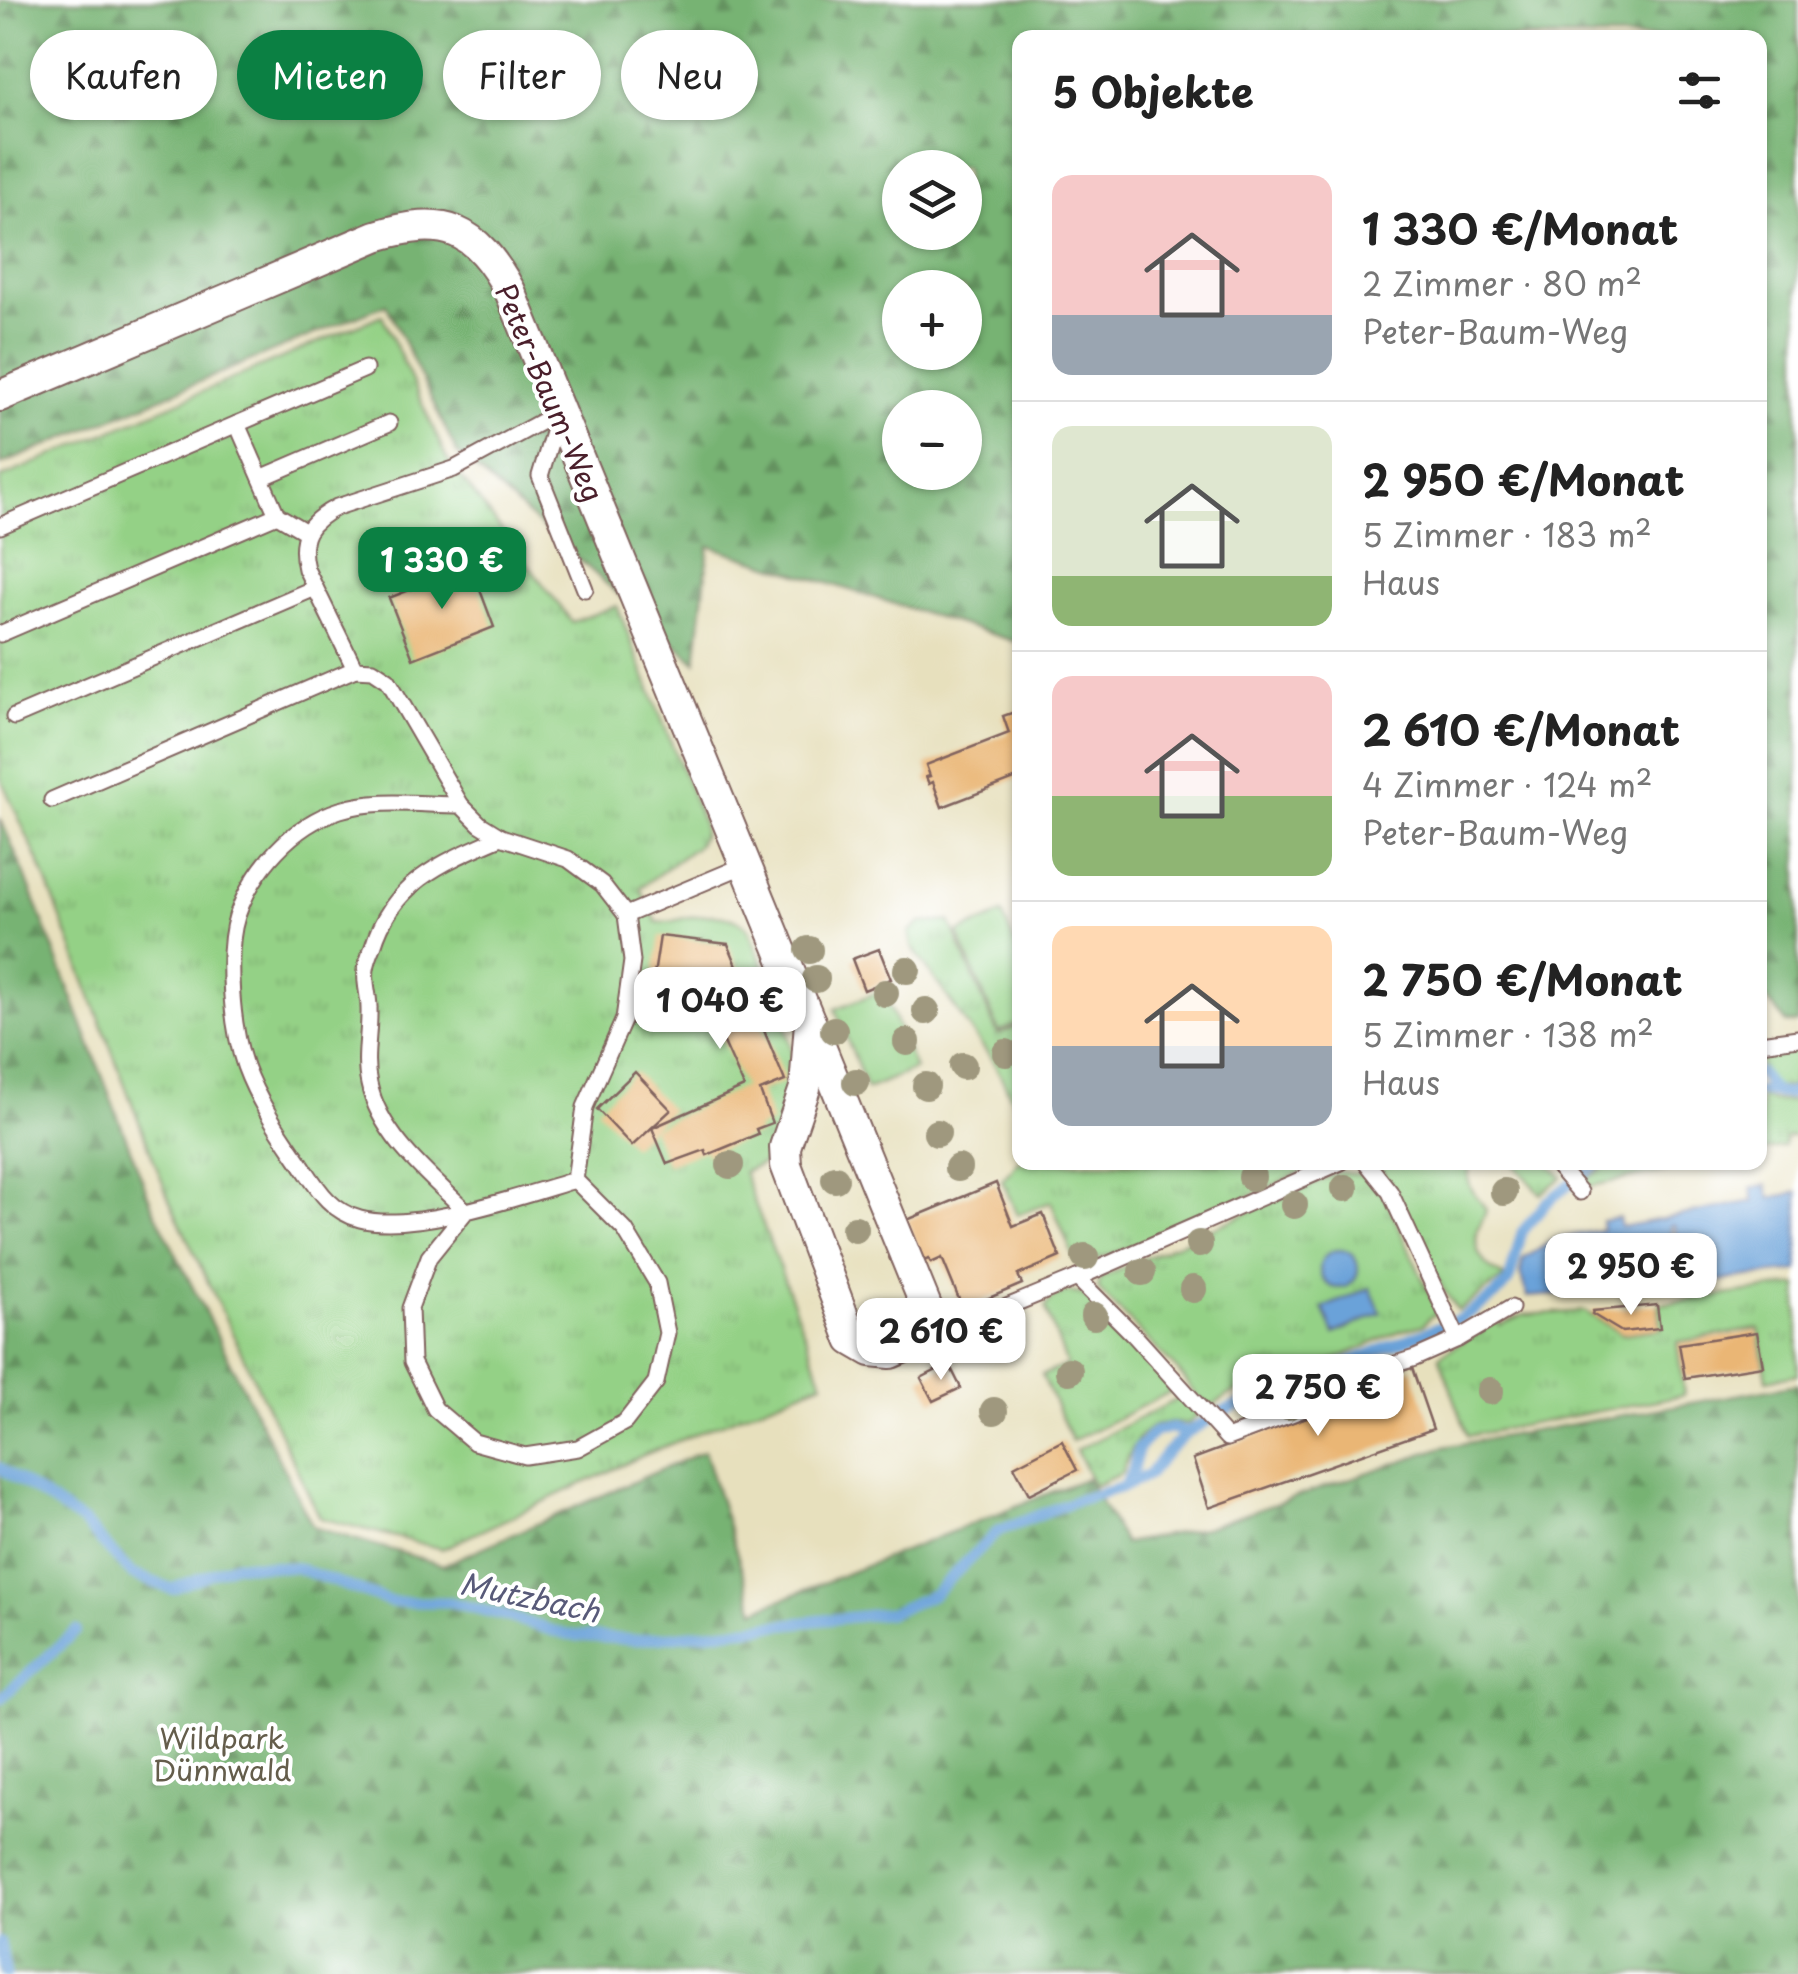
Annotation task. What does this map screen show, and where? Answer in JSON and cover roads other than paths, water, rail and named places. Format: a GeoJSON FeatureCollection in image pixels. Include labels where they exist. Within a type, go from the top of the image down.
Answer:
{"type":"FeatureCollection","features":[{"type":"Feature","properties":{"kind":"street","name":"Peter-Baum-Weg"},"geometry":{"type":"LineString","coordinates":[[0,396],[376,236],[428,225],[468,237],[494,263],[510,291],[810,1022],[928,1311],[927,1328],[916,1342],[892,1352],[871,1351],[852,1340],[786,1165],[785,1148],[806,1088],[810,1022]]}},
{"type":"Feature","properties":{"kind":"lane"},"geometry":{"type":"LineString","coordinates":[[0,526],[365,369]]}},
{"type":"Feature","properties":{"kind":"lane"},"geometry":{"type":"LineString","coordinates":[[355,669],[306,569],[302,551],[306,532],[319,516],[454,469],[560,412]]}},
{"type":"Feature","properties":{"kind":"lane"},"geometry":{"type":"LineString","coordinates":[[560,412],[540,476],[585,589]]}},
{"type":"Feature","properties":{"kind":"lane"},"geometry":{"type":"LineString","coordinates":[[261,478],[389,423]]}},
{"type":"Feature","properties":{"kind":"lane"},"geometry":{"type":"LineString","coordinates":[[237,424],[278,514],[306,532]]}},
{"type":"Feature","properties":{"kind":"lane"},"geometry":{"type":"LineString","coordinates":[[0,634],[278,514]]}},
{"type":"Feature","properties":{"kind":"lane"},"geometry":{"type":"LineString","coordinates":[[14,718],[315,588]]}},
{"type":"Feature","properties":{"kind":"lane"},"geometry":{"type":"LineString","coordinates":[[52,800],[355,669],[373,670],[388,680],[461,805],[480,824],[502,837],[568,859],[602,884],[626,915],[632,961],[624,1019],[585,1107],[576,1180]]}},
{"type":"Feature","properties":{"kind":"lane"},"geometry":{"type":"LineString","coordinates":[[461,805],[374,804],[338,810],[305,828],[275,852],[256,876],[236,918],[233,1009],[244,1064],[266,1113],[324,1197],[340,1212],[363,1220],[396,1222],[466,1211],[576,1180]]}},
{"type":"Feature","properties":{"kind":"lane"},"geometry":{"type":"LineString","coordinates":[[466,1211],[416,1163],[384,1122],[376,1104],[369,1086],[365,1048],[369,1008],[365,971],[379,925],[408,888],[448,860],[502,837]]}},
{"type":"Feature","properties":{"kind":"lane"},"geometry":{"type":"LineString","coordinates":[[626,915],[746,866]]}},
{"type":"Feature","properties":{"kind":"lane"},"geometry":{"type":"LineString","coordinates":[[1767,1041],[1798,1038]]}},
{"type":"Feature","properties":{"kind":"lane"},"geometry":{"type":"LineString","coordinates":[[927,1328],[968,1323],[1323,1170]]}},
{"type":"Feature","properties":{"kind":"lane"},"geometry":{"type":"LineString","coordinates":[[1372,1170],[1390,1192],[1457,1335]]}},
{"type":"Feature","properties":{"kind":"lane"},"geometry":{"type":"LineString","coordinates":[[1561,1170],[1579,1190]]}},
{"type":"Feature","properties":{"kind":"lane"},"geometry":{"type":"LineString","coordinates":[[466,1211],[429,1258],[410,1308],[412,1362],[435,1409],[474,1442],[525,1456],[578,1448],[625,1422],[646,1396],[656,1382],[667,1333],[657,1284],[625,1230],[576,1180]]}},
{"type":"Feature","properties":{"kind":"lane"},"geometry":{"type":"LineString","coordinates":[[1077,1278],[1224,1436],[1313,1410],[1334,1383],[1416,1358],[1511,1308]]}},
{"type":"Feature","properties":{"kind":"water"},"geometry":{"type":"Polygon","coordinates":[[[1767,1185],[1770,1198],[1798,1192],[1798,1271],[1683,1285],[1674,1225],[1670,1226],[1679,1286],[1528,1297],[1520,1274],[1523,1259],[1556,1239],[1602,1230],[1602,1221],[1619,1218],[1621,1227],[1753,1201],[1752,1188],[1767,1185]]]}},
{"type":"Feature","properties":{"kind":"water"},"geometry":{"type":"Polygon","coordinates":[[[1339,1250],[1353,1255],[1358,1269],[1353,1283],[1339,1288],[1325,1283],[1320,1269],[1325,1255],[1339,1250]]]}},
{"type":"Feature","properties":{"kind":"water"},"geometry":{"type":"Polygon","coordinates":[[[1370,1288],[1381,1313],[1334,1334],[1323,1308],[1370,1288]]]}},
{"type":"Feature","properties":{"kind":"waterway","name":"Mutzbach"},"geometry":{"type":"LineString","coordinates":[[1767,1082],[1775,1093]]}},
{"type":"Feature","properties":{"kind":"waterway","name":"Mutzbach"},"geometry":{"type":"LineString","coordinates":[[1767,1092],[1788,1094],[1798,1090]]}},
{"type":"Feature","properties":{"kind":"waterway","name":"Mutzbach"},"geometry":{"type":"LineString","coordinates":[[0,1468],[84,1523],[132,1574],[172,1589],[235,1564],[297,1568],[391,1602],[450,1602],[566,1635],[635,1640],[890,1613],[934,1594],[998,1531],[1149,1474],[1187,1433],[1224,1411],[1462,1318],[1509,1281],[1522,1232],[1547,1202],[1589,1170]]}},
{"type":"Feature","properties":{"kind":"waterway","name":"Mutzbach"},"geometry":{"type":"LineString","coordinates":[[1123,1487],[1133,1470],[1138,1449],[1154,1432],[1171,1428],[1187,1433]]}},
{"type":"Feature","properties":{"kind":"waterway"},"geometry":{"type":"LineString","coordinates":[[0,1699],[76,1631]]}},
{"type":"Feature","properties":{"kind":"waterway"},"geometry":{"type":"LineString","coordinates":[[0,1943],[6,1974]]}},
{"type":"Feature","properties":{"kind":"park label","name":"Wildpark Dünnwald"},"geometry":{"type":"Point","coordinates":[222,1753]}}]}
